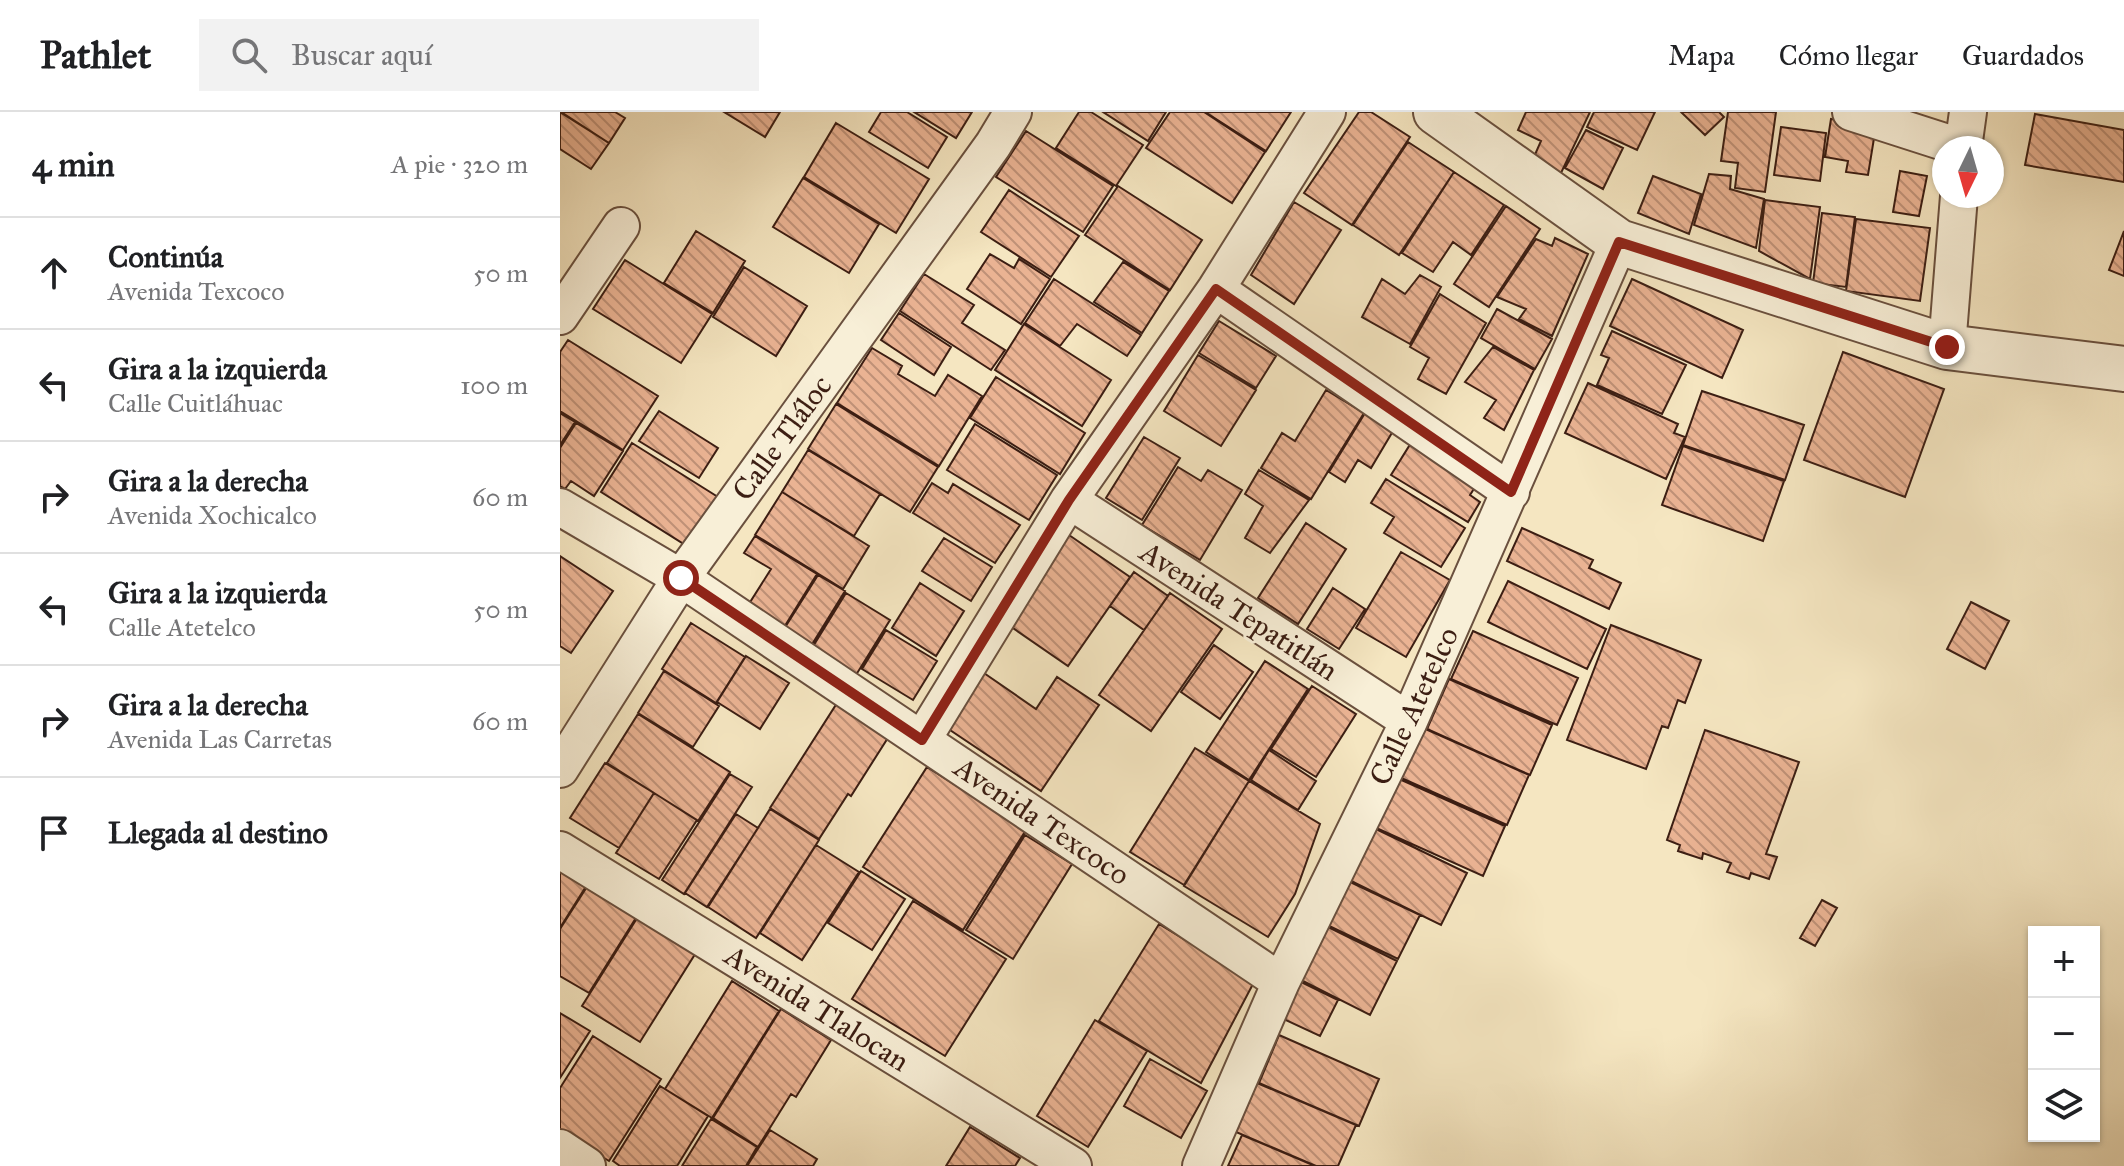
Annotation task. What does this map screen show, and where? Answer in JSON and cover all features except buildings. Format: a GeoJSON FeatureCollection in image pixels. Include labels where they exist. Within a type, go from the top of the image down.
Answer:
{"type":"FeatureCollection","features":[{"type":"Feature","properties":{"kind":"street","name":"Calle Tláloc"},"geometry":{"type":"LineString","coordinates":[[560,769],[681,578],[984,158],[1013,112]]}},
{"type":"Feature","properties":{"kind":"street"},"geometry":{"type":"LineString","coordinates":[[922,740],[1069,500],[1216,289],[1327,112]]}},
{"type":"Feature","properties":{"kind":"street"},"geometry":{"type":"LineString","coordinates":[[1436,112],[1619,242],[1947,347],[2124,369]]}},
{"type":"Feature","properties":{"kind":"street"},"geometry":{"type":"LineString","coordinates":[[1851,112],[1932,138]]}},
{"type":"Feature","properties":{"kind":"street"},"geometry":{"type":"LineString","coordinates":[[1965,136],[1968,112]]}},
{"type":"Feature","properties":{"kind":"street"},"geometry":{"type":"LineString","coordinates":[[1947,347],[1958,208]]}},
{"type":"Feature","properties":{"kind":"street"},"geometry":{"type":"LineString","coordinates":[[560,316],[621,226]]}},
{"type":"Feature","properties":{"kind":"street","name":"Calle Atetelco"},"geometry":{"type":"LineString","coordinates":[[1201,1166],[1281,982],[1409,721],[1619,242]]}},
{"type":"Feature","properties":{"kind":"street"},"geometry":{"type":"LineString","coordinates":[[1216,289],[1511,492]]}},
{"type":"Feature","properties":{"kind":"street","name":"Avenida Tepatitlán"},"geometry":{"type":"LineString","coordinates":[[1069,500],[1409,721]]}},
{"type":"Feature","properties":{"kind":"street","name":"Avenida Texcoco"},"geometry":{"type":"LineString","coordinates":[[560,507],[681,578],[1281,982]]}},
{"type":"Feature","properties":{"kind":"street","name":"Avenida Tlalocan"},"geometry":{"type":"LineString","coordinates":[[560,850],[1073,1166]]}},
{"type":"Feature","properties":{"kind":"street"},"geometry":{"type":"LineString","coordinates":[[560,1148],[587,1166]]}},
{"type":"Feature","properties":{"kind":"route"},"geometry":{"type":"LineString","coordinates":[[681,578],[922,740],[1069,500],[1216,289],[1511,492],[1619,242],[1947,347]]}}]}
